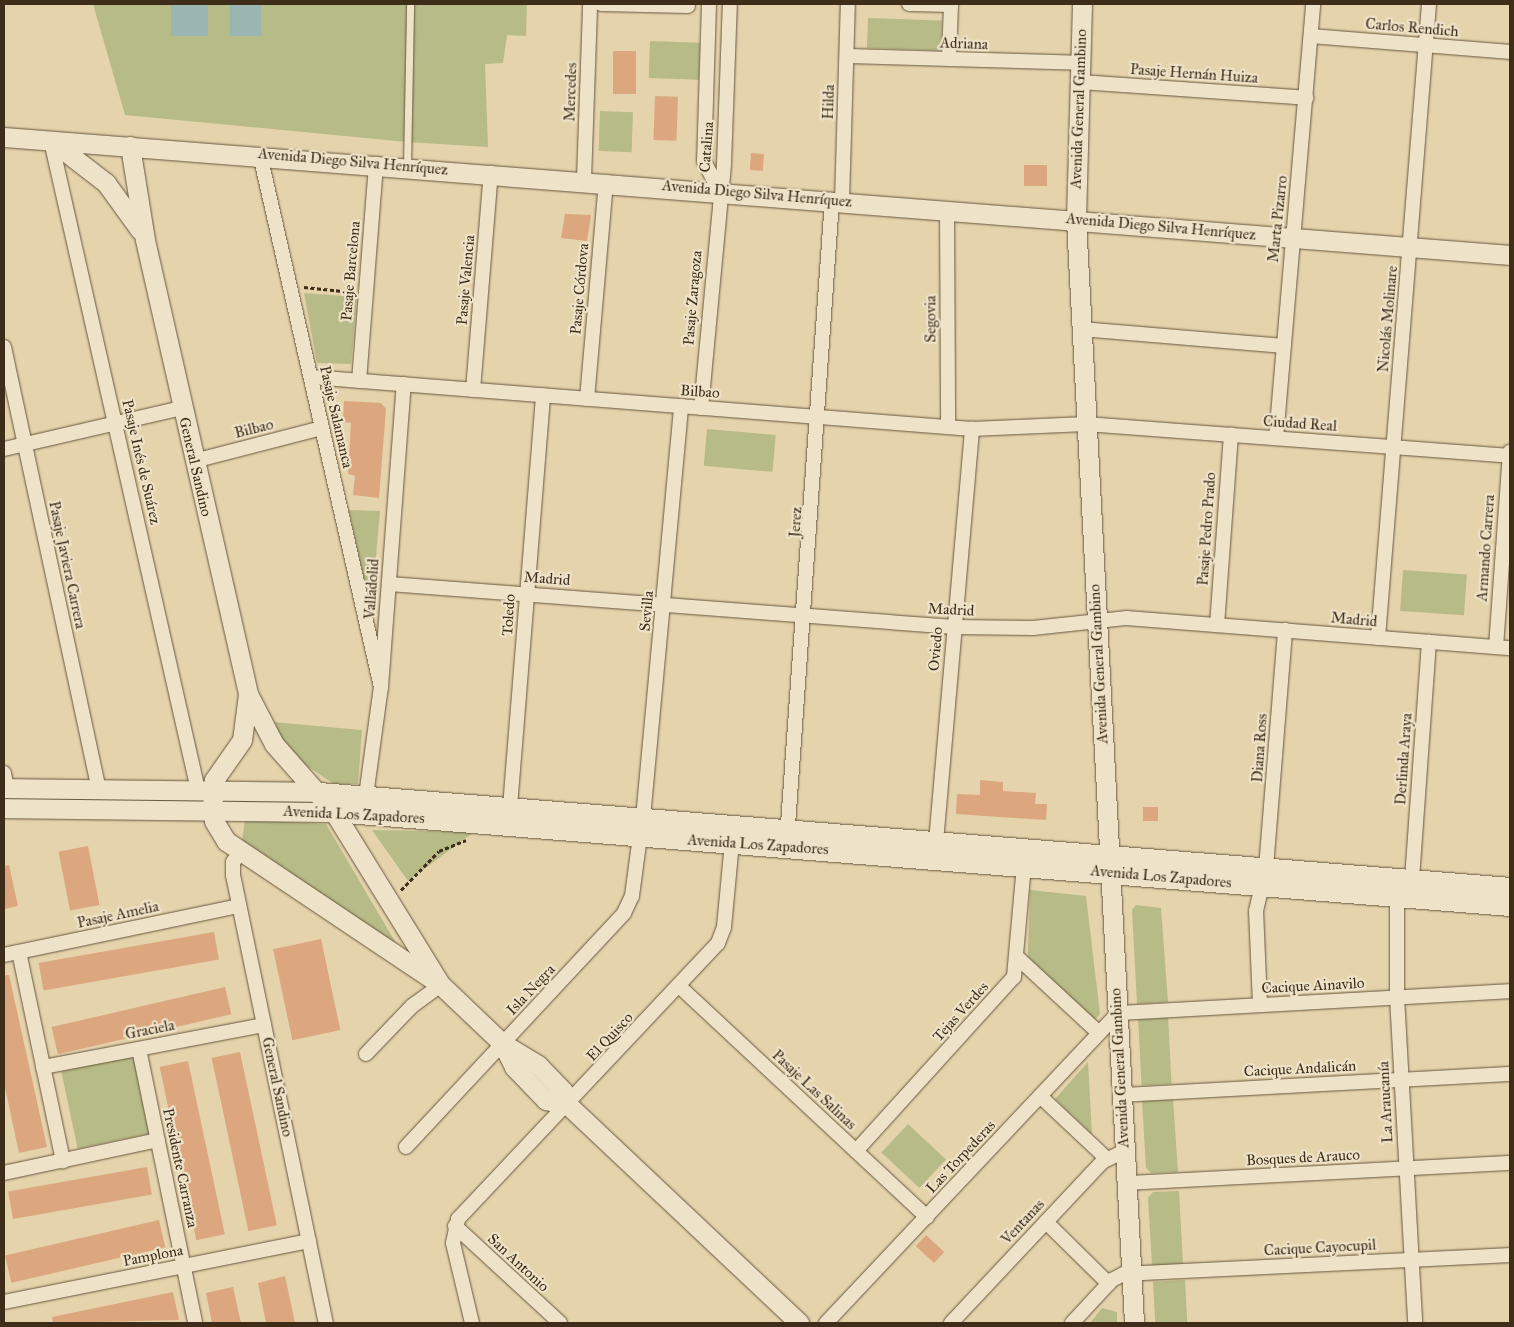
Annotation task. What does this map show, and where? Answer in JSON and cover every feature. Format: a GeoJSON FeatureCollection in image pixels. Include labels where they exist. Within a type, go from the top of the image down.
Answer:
{"type":"FeatureCollection","features":[{"type":"Feature","properties":{"kind":"main road","name":"Avenida General Gambino"},"geometry":{"type":"LineString","coordinates":[[1082,4],[1076,220],[1134,1323]]}},
{"type":"Feature","properties":{"kind":"main road","name":"Avenida Diego Silva Henríquez"},"geometry":{"type":"LineString","coordinates":[[4,137],[260,154],[1510,255]]}},
{"type":"Feature","properties":{"kind":"main road","name":"General Sandino"},"geometry":{"type":"LineString","coordinates":[[51,141],[106,183],[144,240]]}},
{"type":"Feature","properties":{"kind":"main road","name":"General Sandino"},"geometry":{"type":"LineString","coordinates":[[130,146],[144,240],[248,694],[274,744],[319,792],[334,812],[392,900],[441,985]]}},
{"type":"Feature","properties":{"kind":"main road","name":"General Sandino"},"geometry":{"type":"LineString","coordinates":[[240,853],[226,841],[205,790],[242,740],[248,694]]}},
{"type":"Feature","properties":{"kind":"main road","name":"Avenida Los Zapadores"},"geometry":{"type":"LineString","coordinates":[[5,783],[99,789],[319,792],[510,807],[732,843],[787,839],[936,842],[1110,864],[1264,877],[1403,885],[1510,887]]}},
{"type":"Feature","properties":{"kind":"main road","name":"Avenida Los Zapadores"},"geometry":{"type":"LineString","coordinates":[[4,808],[212,809],[334,812],[642,827],[787,839],[1024,866],[1110,864]]}},
{"type":"Feature","properties":{"kind":"main road"},"geometry":{"type":"LineString","coordinates":[[240,853],[441,985],[502,1044],[529,1058],[560,1086],[568,1105],[799,1323]]}},
{"type":"Feature","properties":{"kind":"main road","name":"Avenida Los Zapadores"},"geometry":{"type":"LineString","coordinates":[[1403,885],[1510,906]]}},
{"type":"Feature","properties":{"kind":"main road"},"geometry":{"type":"LineString","coordinates":[[394,954],[413,937]]}},
{"type":"Feature","properties":{"kind":"street","name":"Mercedes"},"geometry":{"type":"LineString","coordinates":[[584,180],[590,4]]}},
{"type":"Feature","properties":{"kind":"street"},"geometry":{"type":"LineString","coordinates":[[601,4],[688,6]]}},
{"type":"Feature","properties":{"kind":"street","name":"Catalina"},"geometry":{"type":"LineString","coordinates":[[709,4],[704,161],[719,191]]}},
{"type":"Feature","properties":{"kind":"street","name":"Catalina"},"geometry":{"type":"LineString","coordinates":[[719,191],[730,4]]}},
{"type":"Feature","properties":{"kind":"street","name":"Hilda"},"geometry":{"type":"LineString","coordinates":[[837,201],[847,56],[848,4]]}},
{"type":"Feature","properties":{"kind":"street"},"geometry":{"type":"LineString","coordinates":[[909,4],[951,5],[949,59]]}},
{"type":"Feature","properties":{"kind":"street","name":"Marta Pizarro"},"geometry":{"type":"LineString","coordinates":[[1276,438],[1313,4]]}},
{"type":"Feature","properties":{"kind":"street","name":"Nicolás Molinare"},"geometry":{"type":"LineString","coordinates":[[1378,638],[1411,247],[1429,4]]}},
{"type":"Feature","properties":{"kind":"street","name":"Carlos Rendich"},"geometry":{"type":"LineString","coordinates":[[1310,36],[1510,52]]}},
{"type":"Feature","properties":{"kind":"street","name":"Adriana"},"geometry":{"type":"LineString","coordinates":[[847,56],[1080,63]]}},
{"type":"Feature","properties":{"kind":"street","name":"Pasaje Hernán Huiza"},"geometry":{"type":"LineString","coordinates":[[1080,82],[1306,98]]}},
{"type":"Feature","properties":{"kind":"street"},"geometry":{"type":"LineString","coordinates":[[706,88],[726,90]]}},
{"type":"Feature","properties":{"kind":"street","name":"Pasaje Inés de Suárez"},"geometry":{"type":"LineString","coordinates":[[51,141],[116,424],[205,790]]}},
{"type":"Feature","properties":{"kind":"street","name":"Pasaje Salamanca"},"geometry":{"type":"LineString","coordinates":[[260,154],[381,687]]}},
{"type":"Feature","properties":{"kind":"street","name":"Pasaje Barcelona"},"geometry":{"type":"LineString","coordinates":[[359,381],[376,164]]}},
{"type":"Feature","properties":{"kind":"street","name":"Pasaje Valencia"},"geometry":{"type":"LineString","coordinates":[[473,390],[491,173]]}},
{"type":"Feature","properties":{"kind":"street","name":"Pasaje Córdova"},"geometry":{"type":"LineString","coordinates":[[587,399],[606,182]]}},
{"type":"Feature","properties":{"kind":"street","name":"Pasaje Zaragoza"},"geometry":{"type":"LineString","coordinates":[[701,408],[719,191]]}},
{"type":"Feature","properties":{"kind":"street","name":"Jerez"},"geometry":{"type":"LineString","coordinates":[[787,839],[805,616],[816,417],[837,201]]}},
{"type":"Feature","properties":{"kind":"street","name":"Segovia"},"geometry":{"type":"LineString","coordinates":[[947,210],[948,428]]}},
{"type":"Feature","properties":{"kind":"street"},"geometry":{"type":"LineString","coordinates":[[1082,329],[1283,346]]}},
{"type":"Feature","properties":{"kind":"street","name":"Pasaje Javiera Carrera"},"geometry":{"type":"LineString","coordinates":[[4,348],[99,789]]}},
{"type":"Feature","properties":{"kind":"street","name":"Bilbao"},"geometry":{"type":"LineString","coordinates":[[310,377],[948,428],[972,429],[1086,424]]}},
{"type":"Feature","properties":{"kind":"street","name":"Valladolid"},"geometry":{"type":"LineString","coordinates":[[366,796],[381,687],[404,384]]}},
{"type":"Feature","properties":{"kind":"street","name":"Toledo"},"geometry":{"type":"LineString","coordinates":[[510,807],[543,395]]}},
{"type":"Feature","properties":{"kind":"street","name":"Sevilla"},"geometry":{"type":"LineString","coordinates":[[642,827],[681,406]]}},
{"type":"Feature","properties":{"kind":"street"},"geometry":{"type":"LineString","coordinates":[[4,449],[182,408]]}},
{"type":"Feature","properties":{"kind":"street","name":"Ciudad Real"},"geometry":{"type":"LineString","coordinates":[[1086,424],[1510,456]]}},
{"type":"Feature","properties":{"kind":"street","name":"Bilbao"},"geometry":{"type":"LineString","coordinates":[[194,461],[322,428]]}},
{"type":"Feature","properties":{"kind":"street","name":"Oviedo"},"geometry":{"type":"LineString","coordinates":[[936,842],[972,429]]}},
{"type":"Feature","properties":{"kind":"street","name":"Pasaje Pedro Prado"},"geometry":{"type":"LineString","coordinates":[[1217,625],[1231,435]]}},
{"type":"Feature","properties":{"kind":"street","name":"Armando Carrera"},"geometry":{"type":"LineString","coordinates":[[1496,647],[1506,555],[1510,451]]}},
{"type":"Feature","properties":{"kind":"street","name":"Madrid"},"geometry":{"type":"LineString","coordinates":[[389,584],[954,627],[1033,628],[1128,618],[1510,648]]}},
{"type":"Feature","properties":{"kind":"street","name":"Diana Ross"},"geometry":{"type":"LineString","coordinates":[[1260,1005],[1256,911],[1264,877],[1286,630]]}},
{"type":"Feature","properties":{"kind":"street","name":"Derlinda Araya"},"geometry":{"type":"LineString","coordinates":[[1403,885],[1429,642]]}},
{"type":"Feature","properties":{"kind":"street","name":"Isla Negra"},"geometry":{"type":"LineString","coordinates":[[406,1147],[628,908],[642,827]]}},
{"type":"Feature","properties":{"kind":"street","name":"El Quisco"},"geometry":{"type":"LineString","coordinates":[[454,1226],[679,986],[722,936],[732,843]]}},
{"type":"Feature","properties":{"kind":"street","name":"General Sandino"},"geometry":{"type":"LineString","coordinates":[[240,853],[232,868],[326,1323]]}},
{"type":"Feature","properties":{"kind":"street","name":"Tejas Verdes"},"geometry":{"type":"LineString","coordinates":[[856,1151],[1011,981],[1018,958],[1024,866]]}},
{"type":"Feature","properties":{"kind":"street","name":"La Araucanía"},"geometry":{"type":"LineString","coordinates":[[1403,885],[1397,997],[1415,1323]]}},
{"type":"Feature","properties":{"kind":"street","name":"Pasaje Amelia"},"geometry":{"type":"LineString","coordinates":[[4,956],[239,906]]}},
{"type":"Feature","properties":{"kind":"street"},"geometry":{"type":"LineString","coordinates":[[19,952],[63,1161]]}},
{"type":"Feature","properties":{"kind":"street"},"geometry":{"type":"LineString","coordinates":[[1018,958],[1099,1033]]}},
{"type":"Feature","properties":{"kind":"street"},"geometry":{"type":"LineString","coordinates":[[366,1054],[412,1006],[441,985]]}},
{"type":"Feature","properties":{"kind":"street","name":"Pasaje Las Salinas"},"geometry":{"type":"LineString","coordinates":[[679,986],[927,1217]]}},
{"type":"Feature","properties":{"kind":"street","name":"Cacique Ainavilo"},"geometry":{"type":"LineString","coordinates":[[1118,1013],[1510,991]]}},
{"type":"Feature","properties":{"kind":"street","name":"Las Torpederas"},"geometry":{"type":"LineString","coordinates":[[826,1323],[1118,1013]]}},
{"type":"Feature","properties":{"kind":"street","name":"Graciela"},"geometry":{"type":"LineString","coordinates":[[43,1067],[264,1025]]}},
{"type":"Feature","properties":{"kind":"street","name":"Presidente Carranza"},"geometry":{"type":"LineString","coordinates":[[139,1049],[196,1323]]}},
{"type":"Feature","properties":{"kind":"street","name":"Cacique Andalicán"},"geometry":{"type":"LineString","coordinates":[[1122,1095],[1510,1074]]}},
{"type":"Feature","properties":{"kind":"street"},"geometry":{"type":"LineString","coordinates":[[1040,1096],[1107,1158]]}},
{"type":"Feature","properties":{"kind":"street"},"geometry":{"type":"LineString","coordinates":[[4,1173],[158,1140]]}},
{"type":"Feature","properties":{"kind":"street","name":"Ventanas"},"geometry":{"type":"LineString","coordinates":[[951,1323],[1107,1158],[1125,1151]]}},
{"type":"Feature","properties":{"kind":"street","name":"Bosques de Arauco"},"geometry":{"type":"LineString","coordinates":[[1127,1183],[1510,1163]]}},
{"type":"Feature","properties":{"kind":"street"},"geometry":{"type":"LineString","coordinates":[[1046,1222],[1109,1284]]}},
{"type":"Feature","properties":{"kind":"street"},"geometry":{"type":"LineString","coordinates":[[454,1226],[454,1250],[472,1323]]}},
{"type":"Feature","properties":{"kind":"street","name":"San Antonio"},"geometry":{"type":"LineString","coordinates":[[454,1226],[560,1323]]}},
{"type":"Feature","properties":{"kind":"street","name":"Pamplona"},"geometry":{"type":"LineString","coordinates":[[4,1302],[309,1241]]}},
{"type":"Feature","properties":{"kind":"street","name":"Cacique Cayocupil"},"geometry":{"type":"LineString","coordinates":[[1132,1274],[1510,1255]]}},
{"type":"Feature","properties":{"kind":"street"},"geometry":{"type":"LineString","coordinates":[[1072,1323],[1109,1284],[1132,1274]]}},
{"type":"Feature","properties":{"kind":"lane"},"geometry":{"type":"LineString","coordinates":[[407,166],[410,4]]}},
{"type":"Feature","properties":{"kind":"path"},"geometry":{"type":"LineString","coordinates":[[290,286],[366,293]]}},
{"type":"Feature","properties":{"kind":"path"},"geometry":{"type":"LineString","coordinates":[[392,900],[439,852],[476,836]]}},
{"type":"Feature","properties":{"kind":"green space"},"geometry":{"type":"Polygon","coordinates":[[[93,4],[527,4],[526,36],[507,35],[503,63],[485,64],[488,147],[407,142],[125,115],[93,4]]]}},
{"type":"Feature","properties":{"kind":"green space"},"geometry":{"type":"Polygon","coordinates":[[[868,18],[942,21],[941,51],[867,48],[868,18]]]}},
{"type":"Feature","properties":{"kind":"green space"},"geometry":{"type":"Polygon","coordinates":[[[650,41],[700,43],[699,80],[649,78],[650,41]]]}},
{"type":"Feature","properties":{"kind":"green space"},"geometry":{"type":"Polygon","coordinates":[[[600,111],[633,112],[632,152],[599,151],[600,111]]]}},
{"type":"Feature","properties":{"kind":"green space"},"geometry":{"type":"Polygon","coordinates":[[[304,293],[357,297],[351,364],[317,363],[304,293]]]}},
{"type":"Feature","properties":{"kind":"green space"},"geometry":{"type":"Polygon","coordinates":[[[707,429],[776,435],[773,472],[704,466],[707,429]]]}},
{"type":"Feature","properties":{"kind":"green space"},"geometry":{"type":"Polygon","coordinates":[[[349,510],[380,511],[371,613],[349,510]]]}},
{"type":"Feature","properties":{"kind":"green space"},"geometry":{"type":"Polygon","coordinates":[[[1403,570],[1467,574],[1464,615],[1400,611],[1403,570]]]}},
{"type":"Feature","properties":{"kind":"green space"},"geometry":{"type":"Polygon","coordinates":[[[272,722],[362,730],[358,784],[334,784],[283,750],[272,722]]]}},
{"type":"Feature","properties":{"kind":"green space"},"geometry":{"type":"Polygon","coordinates":[[[245,820],[326,824],[397,945],[242,840],[245,820]]]}},
{"type":"Feature","properties":{"kind":"green space"},"geometry":{"type":"Polygon","coordinates":[[[372,830],[474,832],[408,881],[372,830]]]}},
{"type":"Feature","properties":{"kind":"green space"},"geometry":{"type":"Polygon","coordinates":[[[1030,890],[1086,896],[1100,1014],[1088,1028],[1027,973],[1030,890]]]}},
{"type":"Feature","properties":{"kind":"green space"},"geometry":{"type":"Polygon","coordinates":[[[1136,905],[1161,908],[1168,1002],[1137,1004],[1132,910],[1136,905]]]}},
{"type":"Feature","properties":{"kind":"green space"},"geometry":{"type":"Polygon","coordinates":[[[1168,1016],[1172,1084],[1142,1085],[1138,1018],[1168,1016]]]}},
{"type":"Feature","properties":{"kind":"green space"},"geometry":{"type":"Polygon","coordinates":[[[134,1053],[151,1133],[78,1149],[61,1069],[134,1053]]]}},
{"type":"Feature","properties":{"kind":"green space"},"geometry":{"type":"Polygon","coordinates":[[[1088,1062],[1092,1134],[1055,1099],[1088,1062]]]}},
{"type":"Feature","properties":{"kind":"green space"},"geometry":{"type":"Polygon","coordinates":[[[1173,1099],[1178,1172],[1151,1173],[1146,1168],[1142,1101],[1173,1099]]]}},
{"type":"Feature","properties":{"kind":"green space"},"geometry":{"type":"Polygon","coordinates":[[[908,1124],[946,1159],[919,1188],[881,1153],[908,1124]]]}},
{"type":"Feature","properties":{"kind":"green space"},"geometry":{"type":"Polygon","coordinates":[[[1179,1191],[1183,1264],[1152,1266],[1148,1198],[1153,1192],[1179,1191]]]}},
{"type":"Feature","properties":{"kind":"green space"},"geometry":{"type":"Polygon","coordinates":[[[1185,1280],[1187,1323],[1155,1323],[1153,1282],[1185,1280]]]}},
{"type":"Feature","properties":{"kind":"green space"},"geometry":{"type":"Polygon","coordinates":[[[1102,1308],[1117,1312],[1117,1323],[1090,1323],[1102,1308]]]}},
{"type":"Feature","properties":{"kind":"water"},"geometry":{"type":"Polygon","coordinates":[[[171,4],[208,4],[208,36],[171,36],[171,4]]]}},
{"type":"Feature","properties":{"kind":"water"},"geometry":{"type":"Polygon","coordinates":[[[230,4],[261,4],[261,36],[230,36],[230,4]]]}},
{"type":"Feature","properties":{"kind":"building"},"geometry":{"type":"Polygon","coordinates":[[[613,51],[636,51],[636,94],[613,94],[613,51]]]}},
{"type":"Feature","properties":{"kind":"building"},"geometry":{"type":"Polygon","coordinates":[[[655,96],[678,97],[676,141],[653,140],[655,96]]]}},
{"type":"Feature","properties":{"kind":"building"},"geometry":{"type":"Polygon","coordinates":[[[751,153],[764,154],[763,171],[750,170],[751,153]]]}},
{"type":"Feature","properties":{"kind":"building"},"geometry":{"type":"Polygon","coordinates":[[[1024,165],[1047,165],[1047,186],[1024,186],[1024,165]]]}},
{"type":"Feature","properties":{"kind":"building"},"geometry":{"type":"Polygon","coordinates":[[[565,214],[591,215],[587,241],[561,238],[565,214]]]}},
{"type":"Feature","properties":{"kind":"building"},"geometry":{"type":"Polygon","coordinates":[[[344,401],[381,403],[386,409],[379,498],[353,495],[355,476],[348,474],[351,423],[343,422],[344,401]]]}},
{"type":"Feature","properties":{"kind":"building"},"geometry":{"type":"Polygon","coordinates":[[[980,780],[1003,782],[1003,791],[1036,793],[1035,804],[1047,804],[1046,820],[956,814],[957,794],[980,795],[980,780]]]}},
{"type":"Feature","properties":{"kind":"building"},"geometry":{"type":"Polygon","coordinates":[[[1143,807],[1158,807],[1158,821],[1143,821],[1143,807]]]}},
{"type":"Feature","properties":{"kind":"building"},"geometry":{"type":"Polygon","coordinates":[[[88,846],[99,905],[70,911],[59,852],[88,846]]]}},
{"type":"Feature","properties":{"kind":"building"},"geometry":{"type":"Polygon","coordinates":[[[9,865],[18,906],[4,909],[4,866],[9,865]]]}},
{"type":"Feature","properties":{"kind":"building"},"geometry":{"type":"Polygon","coordinates":[[[214,932],[219,960],[44,990],[39,963],[214,932]]]}},
{"type":"Feature","properties":{"kind":"building"},"geometry":{"type":"Polygon","coordinates":[[[321,939],[340,1030],[292,1040],[273,949],[321,939]]]}},
{"type":"Feature","properties":{"kind":"building"},"geometry":{"type":"Polygon","coordinates":[[[4,975],[9,975],[47,1147],[19,1153],[4,1083],[4,975]]]}},
{"type":"Feature","properties":{"kind":"building"},"geometry":{"type":"Polygon","coordinates":[[[225,987],[231,1014],[58,1054],[52,1027],[225,987]]]}},
{"type":"Feature","properties":{"kind":"building"},"geometry":{"type":"Polygon","coordinates":[[[240,1052],[277,1225],[248,1231],[212,1058],[240,1052]]]}},
{"type":"Feature","properties":{"kind":"building"},"geometry":{"type":"Polygon","coordinates":[[[188,1061],[225,1234],[196,1240],[160,1067],[188,1061]]]}},
{"type":"Feature","properties":{"kind":"building"},"geometry":{"type":"Polygon","coordinates":[[[147,1167],[152,1195],[13,1219],[8,1191],[147,1167]]]}},
{"type":"Feature","properties":{"kind":"building"},"geometry":{"type":"Polygon","coordinates":[[[159,1220],[165,1247],[11,1283],[5,1256],[159,1220]]]}},
{"type":"Feature","properties":{"kind":"building"},"geometry":{"type":"Polygon","coordinates":[[[926,1235],[944,1252],[934,1263],[916,1246],[926,1235]]]}},
{"type":"Feature","properties":{"kind":"building"},"geometry":{"type":"Polygon","coordinates":[[[285,1276],[295,1323],[266,1323],[258,1283],[285,1276]]]}},
{"type":"Feature","properties":{"kind":"building"},"geometry":{"type":"Polygon","coordinates":[[[233,1287],[241,1323],[212,1323],[206,1293],[233,1287]]]}},
{"type":"Feature","properties":{"kind":"building"},"geometry":{"type":"Polygon","coordinates":[[[173,1292],[179,1320],[53,1323],[52,1317],[173,1292]]]}}]}
